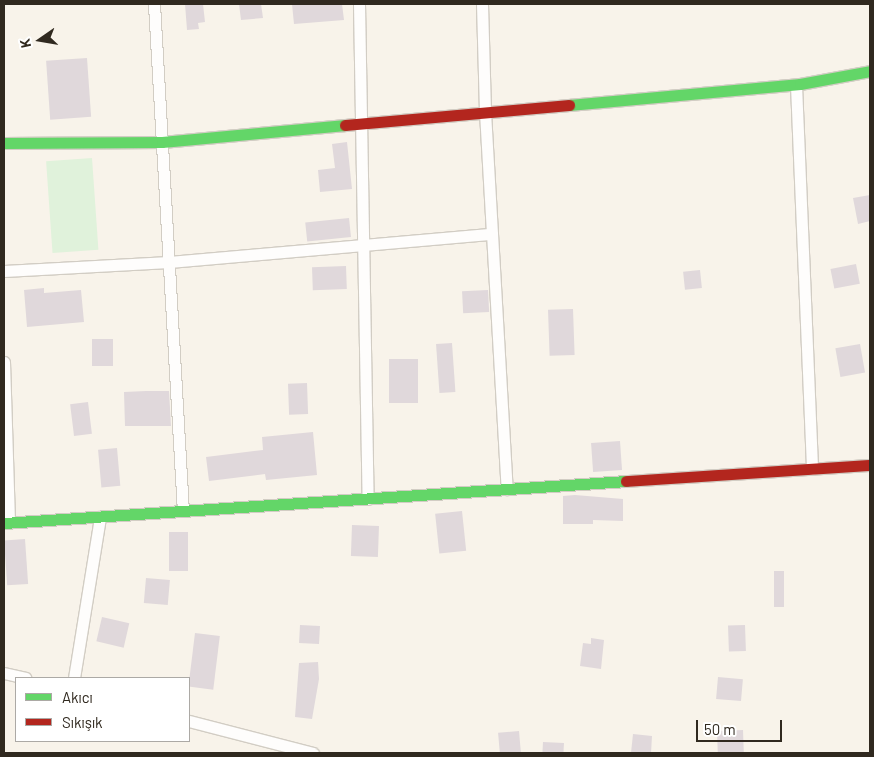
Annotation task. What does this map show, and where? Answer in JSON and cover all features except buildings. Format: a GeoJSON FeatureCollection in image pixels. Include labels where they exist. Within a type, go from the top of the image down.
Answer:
{"type":"FeatureCollection","features":[{"type":"Feature","properties":{"kind":"street"},"geometry":{"type":"LineString","coordinates":[[154,4],[183,511]]}},
{"type":"Feature","properties":{"kind":"street"},"geometry":{"type":"LineString","coordinates":[[359,4],[368,499]]}},
{"type":"Feature","properties":{"kind":"street"},"geometry":{"type":"LineString","coordinates":[[482,4],[485,112],[507,490]]}},
{"type":"Feature","properties":{"kind":"street"},"geometry":{"type":"LineString","coordinates":[[4,143],[162,142],[796,85],[870,71]]}},
{"type":"Feature","properties":{"kind":"street"},"geometry":{"type":"LineString","coordinates":[[796,85],[812,469]]}},
{"type":"Feature","properties":{"kind":"street"},"geometry":{"type":"LineString","coordinates":[[4,271],[169,262],[492,234]]}},
{"type":"Feature","properties":{"kind":"street"},"geometry":{"type":"LineString","coordinates":[[4,362],[6,523],[870,465]]}},
{"type":"Feature","properties":{"kind":"street"},"geometry":{"type":"LineString","coordinates":[[74,677],[100,517]]}},
{"type":"Feature","properties":{"kind":"street"},"geometry":{"type":"LineString","coordinates":[[4,673],[21,677]]}},
{"type":"Feature","properties":{"kind":"street"},"geometry":{"type":"LineString","coordinates":[[190,721],[264,748],[313,753]]}},
{"type":"Feature","properties":{"kind":"green space"},"geometry":{"type":"Polygon","coordinates":[[[92,158],[98,250],[53,253],[46,161],[92,158]]]}},
{"type":"Feature","properties":{"kind":"traffic: fast"},"geometry":{"type":"LineString","coordinates":[[569,105],[800,84],[870,71]]}},
{"type":"Feature","properties":{"kind":"traffic: fast"},"geometry":{"type":"LineString","coordinates":[[4,143],[162,142],[345,125]]}},
{"type":"Feature","properties":{"kind":"traffic: fast"},"geometry":{"type":"LineString","coordinates":[[4,523],[626,481]]}},
{"type":"Feature","properties":{"kind":"traffic: jam"},"geometry":{"type":"LineString","coordinates":[[345,125],[569,105]]}},
{"type":"Feature","properties":{"kind":"traffic: jam"},"geometry":{"type":"LineString","coordinates":[[626,481],[870,465]]}}]}
